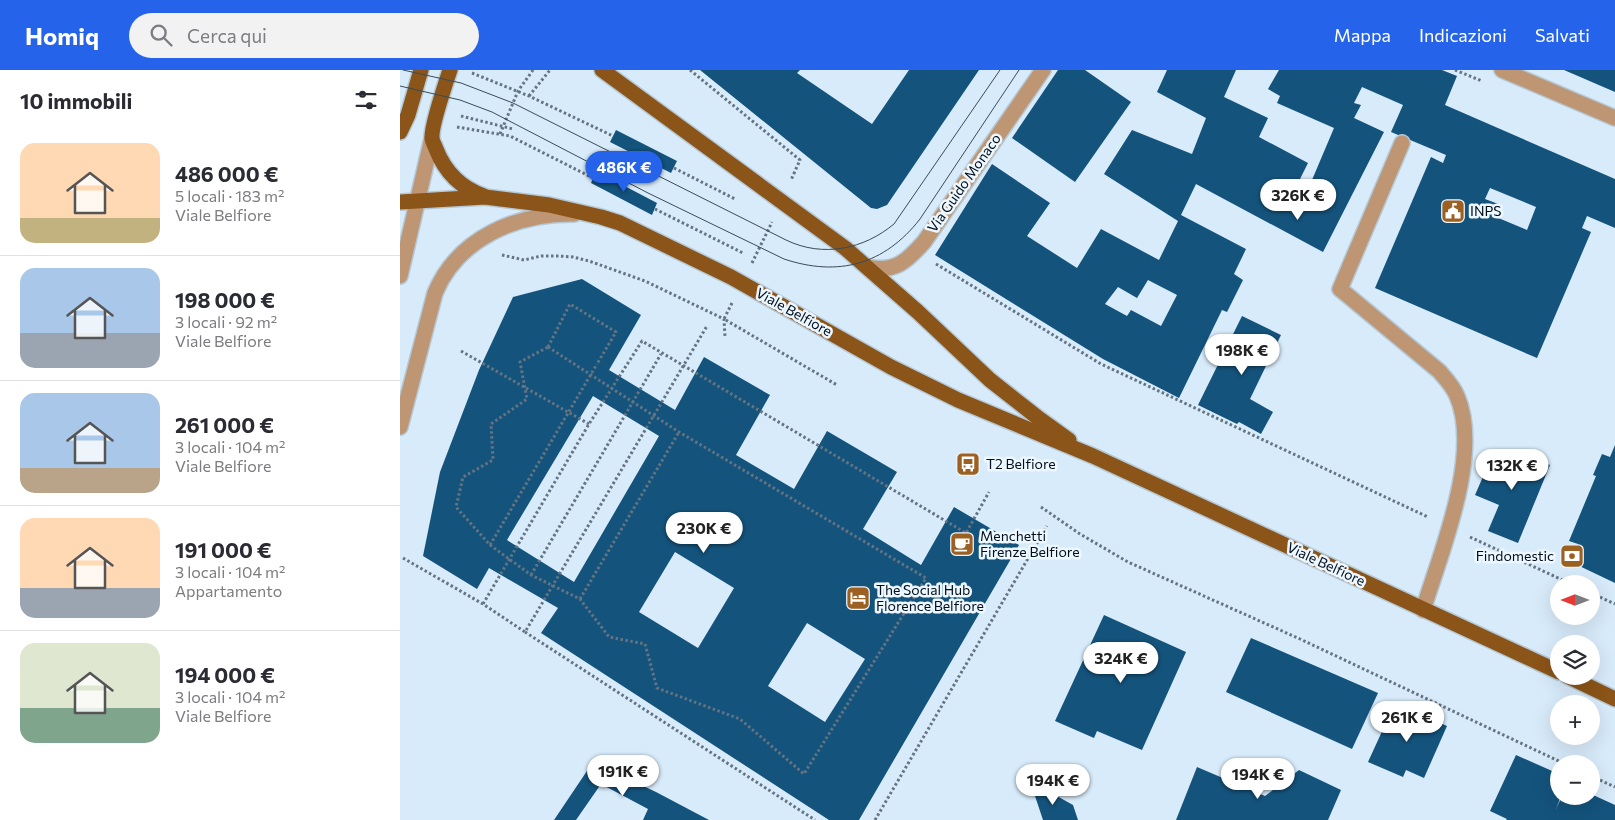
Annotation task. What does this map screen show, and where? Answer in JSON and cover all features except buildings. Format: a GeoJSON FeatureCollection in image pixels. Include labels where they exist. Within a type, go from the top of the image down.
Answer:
{"type":"FeatureCollection","features":[{"type":"Feature","properties":{"kind":"main road"},"geometry":{"type":"LineString","coordinates":[[400,132],[408,115],[421,70]]}},
{"type":"Feature","properties":{"kind":"main road"},"geometry":{"type":"LineString","coordinates":[[432,138],[450,70]]}},
{"type":"Feature","properties":{"kind":"main road","name":"Viale Belfiore"},"geometry":{"type":"LineString","coordinates":[[602,70],[845,248],[918,312],[990,380],[1037,418],[1093,456]]}},
{"type":"Feature","properties":{"kind":"main road","name":"Viale Belfiore"},"geometry":{"type":"LineString","coordinates":[[432,138],[440,158],[451,174],[460,184],[472,192],[485,197]]}},
{"type":"Feature","properties":{"kind":"main road","name":"Viale Belfiore"},"geometry":{"type":"LineString","coordinates":[[400,202],[485,197],[550,205],[591,214],[620,224],[731,277],[891,367],[958,400],[1093,456],[1550,668]]}},
{"type":"Feature","properties":{"kind":"main road"},"geometry":{"type":"LineString","coordinates":[[1586,685],[1615,699]]}},
{"type":"Feature","properties":{"kind":"street","name":"Via Guido Monaco"},"geometry":{"type":"LineString","coordinates":[[868,267],[881,270],[894,268],[920,247],[1043,70]]}},
{"type":"Feature","properties":{"kind":"street"},"geometry":{"type":"LineString","coordinates":[[1502,70],[1615,118]]}},
{"type":"Feature","properties":{"kind":"street"},"geometry":{"type":"LineString","coordinates":[[400,276],[432,138]]}},
{"type":"Feature","properties":{"kind":"street"},"geometry":{"type":"LineString","coordinates":[[1402,143],[1340,290],[1439,371],[1451,384],[1462,409],[1464,459],[1461,485],[1423,610]]}},
{"type":"Feature","properties":{"kind":"street"},"geometry":{"type":"LineString","coordinates":[[400,427],[436,293],[440,281],[450,266],[478,240],[513,223],[546,215],[591,214]]}},
{"type":"Feature","properties":{"kind":"path"},"geometry":{"type":"LineString","coordinates":[[464,70],[518,91],[613,136]]}},
{"type":"Feature","properties":{"kind":"path"},"geometry":{"type":"LineString","coordinates":[[500,134],[518,91],[533,70]]}},
{"type":"Feature","properties":{"kind":"path"},"geometry":{"type":"LineString","coordinates":[[529,96],[550,70]]}},
{"type":"Feature","properties":{"kind":"path"},"geometry":{"type":"LineString","coordinates":[[690,70],[800,160]]}},
{"type":"Feature","properties":{"kind":"path"},"geometry":{"type":"LineString","coordinates":[[458,115],[513,129]]}},
{"type":"Feature","properties":{"kind":"path"},"geometry":{"type":"LineString","coordinates":[[448,125],[510,136],[593,178]]}},
{"type":"Feature","properties":{"kind":"path"},"geometry":{"type":"LineString","coordinates":[[674,168],[744,204]]}},
{"type":"Feature","properties":{"kind":"path"},"geometry":{"type":"LineString","coordinates":[[655,209],[743,253]]}},
{"type":"Feature","properties":{"kind":"path"},"geometry":{"type":"LineString","coordinates":[[750,266],[772,221]]}},
{"type":"Feature","properties":{"kind":"path"},"geometry":{"type":"LineString","coordinates":[[524,260],[541,256],[573,257],[645,281],[724,319],[837,385]]}},
{"type":"Feature","properties":{"kind":"path"},"geometry":{"type":"LineString","coordinates":[[929,260],[1101,364],[1552,575]]}},
{"type":"Feature","properties":{"kind":"path"},"geometry":{"type":"LineString","coordinates":[[490,545],[591,374],[616,332],[570,304],[548,347],[520,362],[527,399],[492,424],[494,460],[464,477],[456,507],[490,545],[531,575],[580,599],[609,637],[645,644],[657,688],[740,719],[804,774],[926,578],[679,432],[591,374],[548,347]]}},
{"type":"Feature","properties":{"kind":"path"},"geometry":{"type":"LineString","coordinates":[[724,319],[725,337]]}},
{"type":"Feature","properties":{"kind":"path"},"geometry":{"type":"LineString","coordinates":[[525,632],[707,326]]}},
{"type":"Feature","properties":{"kind":"path"},"geometry":{"type":"LineString","coordinates":[[483,604],[589,424],[642,341],[966,533],[989,492]]}},
{"type":"Feature","properties":{"kind":"path"},"geometry":{"type":"LineString","coordinates":[[461,351],[589,424]]}},
{"type":"Feature","properties":{"kind":"path"},"geometry":{"type":"LineString","coordinates":[[531,575],[661,354]]}},
{"type":"Feature","properties":{"kind":"path"},"geometry":{"type":"LineString","coordinates":[[580,599],[679,432]]}},
{"type":"Feature","properties":{"kind":"path"},"geometry":{"type":"LineString","coordinates":[[1041,507],[1080,534],[1128,562],[1300,639],[1550,757]]}},
{"type":"Feature","properties":{"kind":"path"},"geometry":{"type":"LineString","coordinates":[[875,820],[1047,526]]}},
{"type":"Feature","properties":{"kind":"path"},"geometry":{"type":"LineString","coordinates":[[403,558],[483,604],[815,820]]}},
{"type":"Feature","properties":{"kind":"path"},"geometry":{"type":"LineString","coordinates":[[1600,597],[1615,604]]}},
{"type":"Feature","properties":{"kind":"path"},"geometry":{"type":"LineString","coordinates":[[1600,780],[1615,787]]}},
{"type":"Feature","properties":{"kind":"tram line"},"geometry":{"type":"LineString","coordinates":[[403,70],[461,83],[513,103],[786,240],[814,249],[843,248],[856,245],[870,240],[894,224],[1000,70]]}},
{"type":"Feature","properties":{"kind":"tram line"},"geometry":{"type":"LineString","coordinates":[[400,86],[460,100],[492,112],[648,193],[784,259],[823,267],[859,263],[875,257],[906,235],[920,219],[1019,70]]}},
{"type":"Feature","properties":{"kind":"place","name":"INPS"},"geometry":{"type":"Point","coordinates":[1453,211]}},
{"type":"Feature","properties":{"kind":"place","name":"T2 Belfiore"},"geometry":{"type":"Point","coordinates":[968,464]}},
{"type":"Feature","properties":{"kind":"place","name":"Menchetti Firenze Belfiore"},"geometry":{"type":"Point","coordinates":[962,544]}},
{"type":"Feature","properties":{"kind":"place","name":"Findomestic"},"geometry":{"type":"Point","coordinates":[1572,556]}},
{"type":"Feature","properties":{"kind":"place","name":"The Social Hub Florence Belfiore"},"geometry":{"type":"Point","coordinates":[858,598]}}]}
